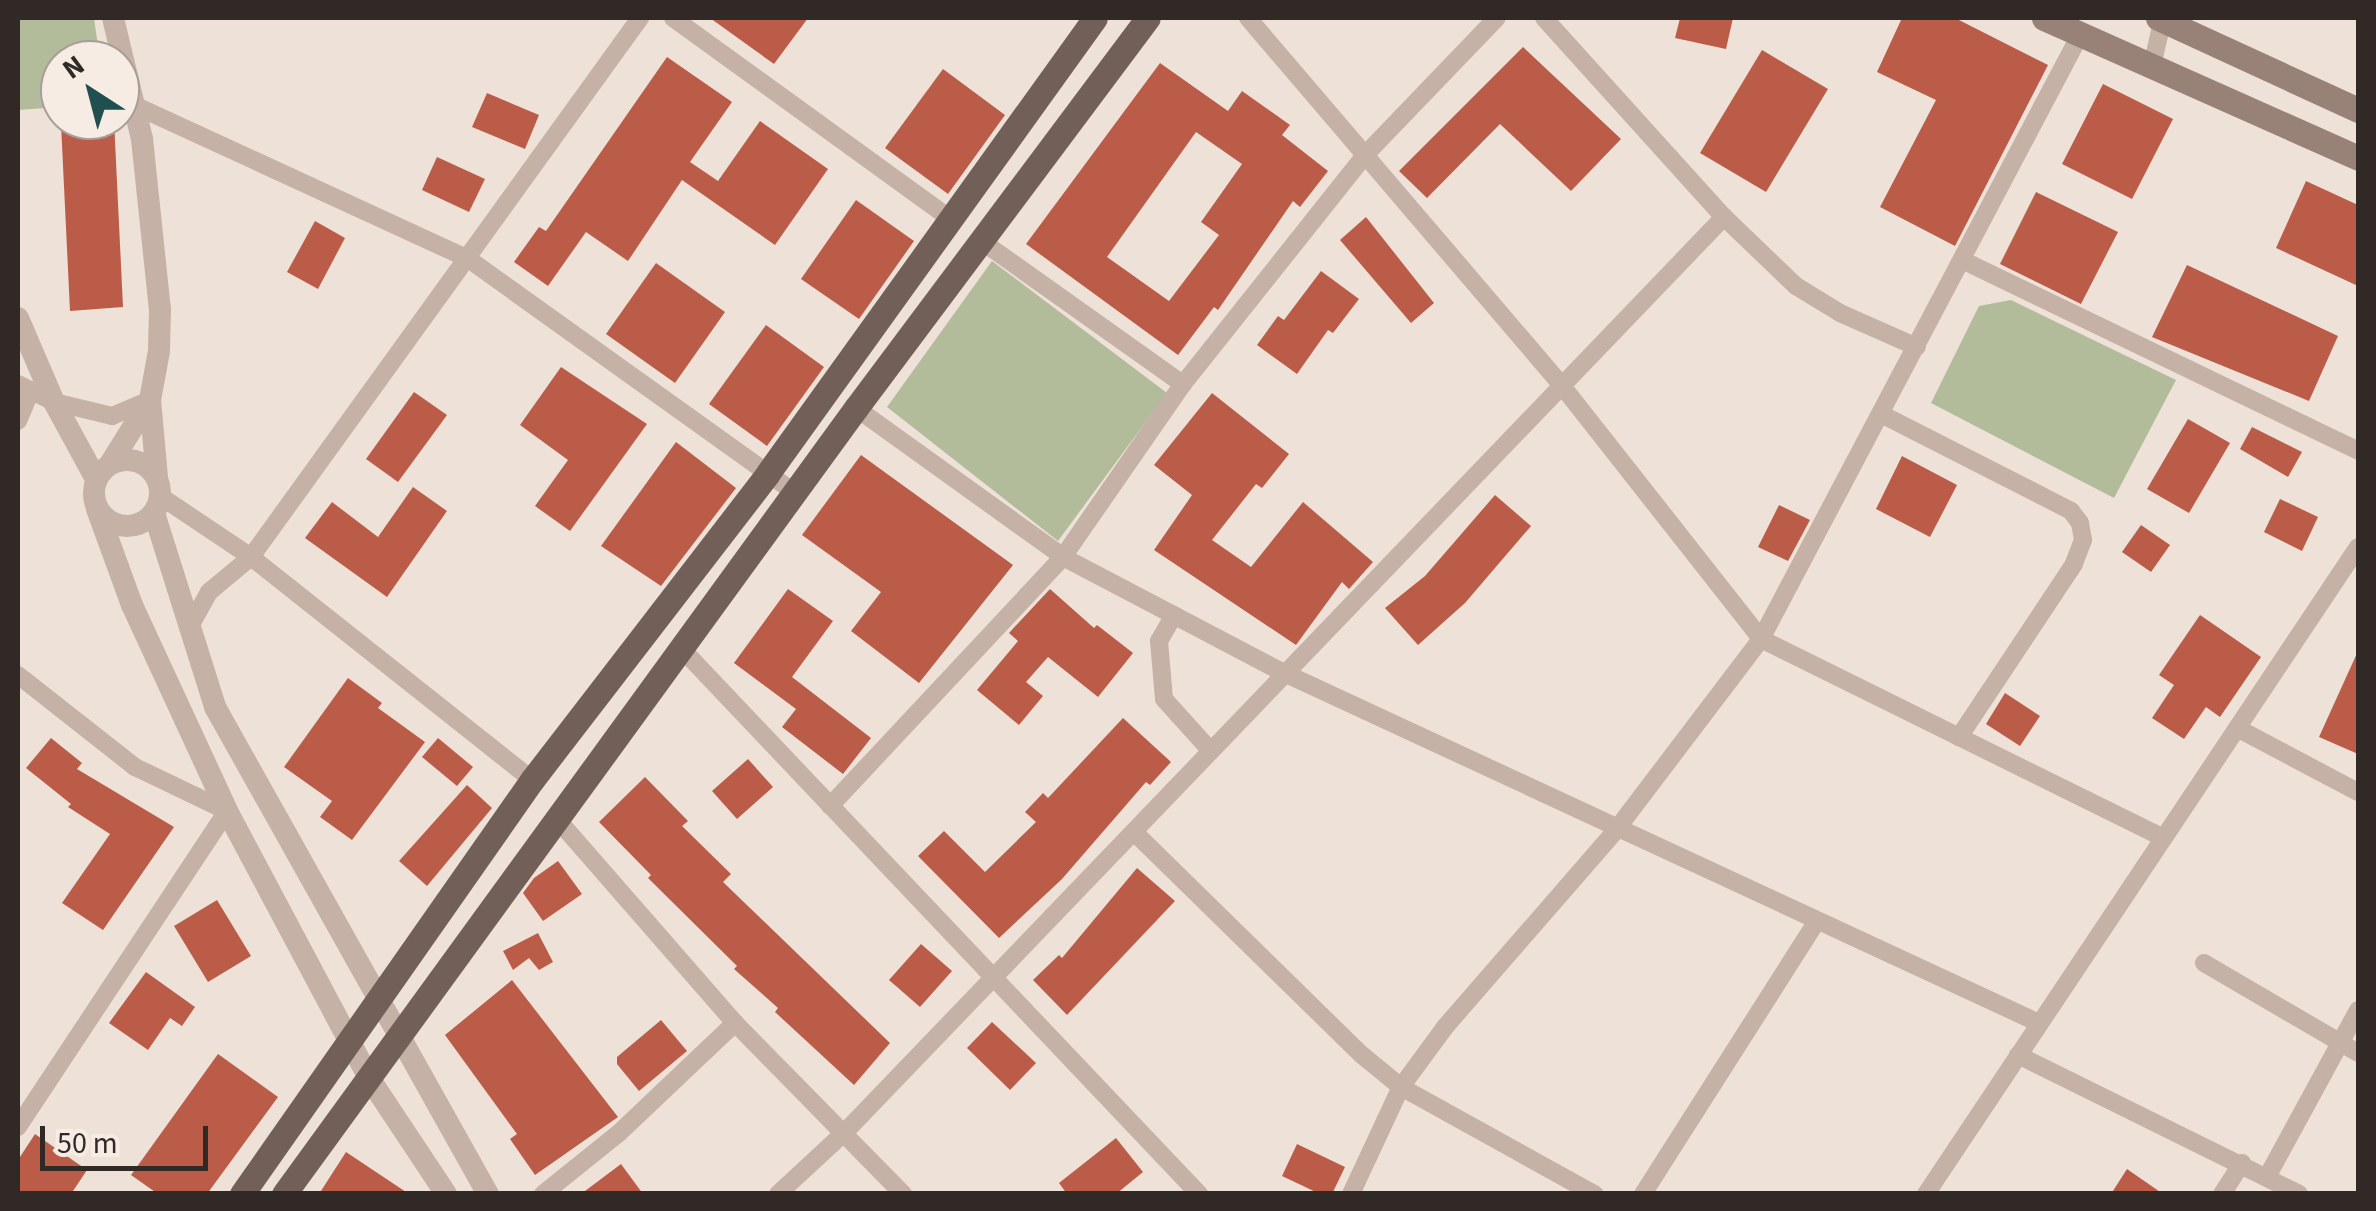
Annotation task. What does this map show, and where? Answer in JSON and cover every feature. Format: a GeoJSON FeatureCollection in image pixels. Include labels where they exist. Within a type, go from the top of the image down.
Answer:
{"type":"FeatureCollection","features":[{"type":"Feature","properties":{"kind":"main road"},"geometry":{"type":"LineString","coordinates":[[242,1194],[532,780],[768,473],[1095,18]]}},
{"type":"Feature","properties":{"kind":"main road"},"geometry":{"type":"LineString","coordinates":[[284,1194],[794,492],[1148,18]]}},
{"type":"Feature","properties":{"kind":"main road"},"geometry":{"type":"LineString","coordinates":[[2044,18],[2358,158]]}},
{"type":"Feature","properties":{"kind":"main road"},"geometry":{"type":"LineString","coordinates":[[2161,18],[2358,110]]}},
{"type":"Feature","properties":{"kind":"street"},"geometry":{"type":"LineString","coordinates":[[190,628],[209,592],[252,556],[640,18]]}},
{"type":"Feature","properties":{"kind":"street"},"geometry":{"type":"LineString","coordinates":[[674,18],[952,220]]}},
{"type":"Feature","properties":{"kind":"street"},"geometry":{"type":"LineString","coordinates":[[1248,18],[1563,387],[1761,639],[2163,838]]}},
{"type":"Feature","properties":{"kind":"street"},"geometry":{"type":"LineString","coordinates":[[830,806],[1063,556],[1183,384],[1366,155],[1497,18]]}},
{"type":"Feature","properties":{"kind":"street"},"geometry":{"type":"LineString","coordinates":[[1544,18],[1724,217],[1796,286],[1840,313],[1916,347]]}},
{"type":"Feature","properties":{"kind":"street"},"geometry":{"type":"LineString","coordinates":[[2152,66],[2161,18]]}},
{"type":"Feature","properties":{"kind":"street"},"geometry":{"type":"LineString","coordinates":[[1352,1194],[1402,1087],[1445,1027],[1616,830],[1761,639],[2080,34]]}},
{"type":"Feature","properties":{"kind":"street"},"geometry":{"type":"LineString","coordinates":[[140,108],[468,258],[794,492]]}},
{"type":"Feature","properties":{"kind":"street"},"geometry":{"type":"LineString","coordinates":[[140,140],[160,309],[159,351],[150,400],[157,495],[190,628],[215,707],[488,1194]]}},
{"type":"Feature","properties":{"kind":"street"},"geometry":{"type":"LineString","coordinates":[[778,1194],[845,1132],[1282,672],[1724,217]]}},
{"type":"Feature","properties":{"kind":"street"},"geometry":{"type":"LineString","coordinates":[[980,240],[1183,384]]}},
{"type":"Feature","properties":{"kind":"street"},"geometry":{"type":"LineString","coordinates":[[1962,260],[2358,451]]}},
{"type":"Feature","properties":{"kind":"street"},"geometry":{"type":"LineString","coordinates":[[18,318],[54,402],[103,472]]}},
{"type":"Feature","properties":{"kind":"street"},"geometry":{"type":"LineString","coordinates":[[18,421],[24,387],[54,402],[112,416],[150,400]]}},
{"type":"Feature","properties":{"kind":"street"},"geometry":{"type":"LineString","coordinates":[[150,400],[93,492],[132,605],[227,810],[348,1041],[446,1194]]}},
{"type":"Feature","properties":{"kind":"street"},"geometry":{"type":"LineString","coordinates":[[856,408],[1063,556],[1282,672],[2039,1023]]}},
{"type":"Feature","properties":{"kind":"street"},"geometry":{"type":"LineString","coordinates":[[1881,414],[2072,511],[2080,522],[2083,540],[2074,564],[1959,737]]}},
{"type":"Feature","properties":{"kind":"street"},"geometry":{"type":"LineString","coordinates":[[103,472],[134,460],[157,495],[252,556],[532,780]]}},
{"type":"Feature","properties":{"kind":"street"},"geometry":{"type":"LineString","coordinates":[[97,509],[113,524],[128,527],[157,495]]}},
{"type":"Feature","properties":{"kind":"street"},"geometry":{"type":"LineString","coordinates":[[1926,1194],[2358,547]]}},
{"type":"Feature","properties":{"kind":"street"},"geometry":{"type":"LineString","coordinates":[[1174,615],[1159,642],[1164,699],[1210,750]]}},
{"type":"Feature","properties":{"kind":"street"},"geometry":{"type":"LineString","coordinates":[[681,648],[1199,1194]]}},
{"type":"Feature","properties":{"kind":"street"},"geometry":{"type":"LineString","coordinates":[[18,675],[135,767],[227,810]]}},
{"type":"Feature","properties":{"kind":"street"},"geometry":{"type":"LineString","coordinates":[[2237,728],[2358,792]]}},
{"type":"Feature","properties":{"kind":"street"},"geometry":{"type":"LineString","coordinates":[[18,1127],[227,810]]}},
{"type":"Feature","properties":{"kind":"street"},"geometry":{"type":"LineString","coordinates":[[557,819],[735,1022],[902,1194]]}},
{"type":"Feature","properties":{"kind":"street"},"geometry":{"type":"LineString","coordinates":[[1134,832],[1348,1042],[1402,1087],[1594,1194]]}},
{"type":"Feature","properties":{"kind":"street"},"geometry":{"type":"LineString","coordinates":[[1643,1194],[1817,921]]}},
{"type":"Feature","properties":{"kind":"street"},"geometry":{"type":"LineString","coordinates":[[2204,963],[2358,1053]]}},
{"type":"Feature","properties":{"kind":"street"},"geometry":{"type":"LineString","coordinates":[[2266,1176],[2358,1010]]}},
{"type":"Feature","properties":{"kind":"street"},"geometry":{"type":"LineString","coordinates":[[542,1194],[619,1133],[735,1022]]}},
{"type":"Feature","properties":{"kind":"street"},"geometry":{"type":"LineString","coordinates":[[2018,1055],[2299,1194]]}},
{"type":"Feature","properties":{"kind":"street"},"geometry":{"type":"LineString","coordinates":[[2222,1194],[2242,1164]]}},
{"type":"Feature","properties":{"kind":"green space"},"geometry":{"type":"Polygon","coordinates":[[[18,18],[94,18],[97,40],[40,40],[40,108],[18,110],[18,18]]]}},
{"type":"Feature","properties":{"kind":"green space"},"geometry":{"type":"Polygon","coordinates":[[[992,261],[1167,393],[1058,541],[887,407],[992,261]]]}},
{"type":"Feature","properties":{"kind":"green space"},"geometry":{"type":"Polygon","coordinates":[[[2011,300],[2176,380],[2114,498],[1931,403],[1979,306],[2011,300]]]}},
{"type":"Feature","properties":{"kind":"building"},"geometry":{"type":"Polygon","coordinates":[[[710,18],[808,18],[774,64],[710,18]]]}},
{"type":"Feature","properties":{"kind":"building"},"geometry":{"type":"Polygon","coordinates":[[[1680,18],[1733,18],[1726,49],[1675,38],[1680,18]]]}},
{"type":"Feature","properties":{"kind":"building"},"geometry":{"type":"Polygon","coordinates":[[[1902,18],[1955,18],[2048,65],[1955,246],[1880,207],[1936,100],[1877,72],[1902,18]]]}},
{"type":"Feature","properties":{"kind":"building"},"geometry":{"type":"Polygon","coordinates":[[[1523,47],[1621,139],[1571,191],[1500,124],[1427,198],[1399,171],[1523,47]]]}},
{"type":"Feature","properties":{"kind":"building"},"geometry":{"type":"Polygon","coordinates":[[[1762,50],[1828,89],[1766,192],[1700,153],[1762,50]]]}},
{"type":"Feature","properties":{"kind":"building"},"geometry":{"type":"Polygon","coordinates":[[[667,57],[732,102],[690,162],[718,181],[760,121],[828,169],[775,245],[682,180],[628,261],[586,232],[548,286],[514,262],[539,227],[546,231],[667,57]]]}},
{"type":"Feature","properties":{"kind":"building"},"geometry":{"type":"Polygon","coordinates":[[[1160,63],[1228,111],[1242,91],[1290,125],[1282,135],[1328,171],[1300,207],[1293,201],[1218,310],[1214,307],[1178,355],[1026,244],[1160,63]],[[1196,132],[1107,257],[1169,301],[1219,235],[1201,222],[1242,164],[1196,132]]]}},
{"type":"Feature","properties":{"kind":"building"},"geometry":{"type":"Polygon","coordinates":[[[943,69],[1005,115],[948,194],[885,148],[943,69]]]}},
{"type":"Feature","properties":{"kind":"building"},"geometry":{"type":"Polygon","coordinates":[[[2103,84],[2173,119],[2132,199],[2062,164],[2103,84]]]}},
{"type":"Feature","properties":{"kind":"building"},"geometry":{"type":"Polygon","coordinates":[[[487,93],[539,115],[525,149],[472,127],[487,93]]]}},
{"type":"Feature","properties":{"kind":"building"},"geometry":{"type":"Polygon","coordinates":[[[62,140],[115,140],[123,307],[70,311],[62,140]]]}},
{"type":"Feature","properties":{"kind":"building"},"geometry":{"type":"Polygon","coordinates":[[[437,157],[485,179],[469,212],[422,190],[437,157]]]}},
{"type":"Feature","properties":{"kind":"building"},"geometry":{"type":"Polygon","coordinates":[[[2306,181],[2358,205],[2358,286],[2276,248],[2306,181]]]}},
{"type":"Feature","properties":{"kind":"building"},"geometry":{"type":"Polygon","coordinates":[[[2036,192],[2118,232],[2081,304],[2000,264],[2036,192]]]}},
{"type":"Feature","properties":{"kind":"building"},"geometry":{"type":"Polygon","coordinates":[[[856,200],[914,241],[859,319],[801,279],[856,200]]]}},
{"type":"Feature","properties":{"kind":"building"},"geometry":{"type":"Polygon","coordinates":[[[1366,217],[1434,303],[1411,323],[1340,240],[1366,217]]]}},
{"type":"Feature","properties":{"kind":"building"},"geometry":{"type":"Polygon","coordinates":[[[315,221],[345,238],[318,289],[287,272],[315,221]]]}},
{"type":"Feature","properties":{"kind":"building"},"geometry":{"type":"Polygon","coordinates":[[[656,263],[725,312],[675,383],[606,334],[656,263]]]}},
{"type":"Feature","properties":{"kind":"building"},"geometry":{"type":"Polygon","coordinates":[[[2187,265],[2338,336],[2309,401],[2152,337],[2187,265]]]}},
{"type":"Feature","properties":{"kind":"building"},"geometry":{"type":"Polygon","coordinates":[[[1321,271],[1359,299],[1333,333],[1328,330],[1297,374],[1257,345],[1278,316],[1284,320],[1321,271]]]}},
{"type":"Feature","properties":{"kind":"building"},"geometry":{"type":"Polygon","coordinates":[[[766,325],[824,367],[767,446],[709,404],[766,325]]]}},
{"type":"Feature","properties":{"kind":"building"},"geometry":{"type":"Polygon","coordinates":[[[561,367],[647,424],[570,531],[535,506],[568,460],[520,425],[561,367]]]}},
{"type":"Feature","properties":{"kind":"building"},"geometry":{"type":"Polygon","coordinates":[[[414,392],[447,415],[398,482],[366,459],[414,392]]]}},
{"type":"Feature","properties":{"kind":"building"},"geometry":{"type":"Polygon","coordinates":[[[1212,393],[1289,454],[1262,488],[1256,484],[1212,540],[1251,567],[1303,502],[1373,562],[1349,589],[1342,582],[1296,645],[1154,550],[1192,495],[1154,465],[1212,393]]]}},
{"type":"Feature","properties":{"kind":"building"},"geometry":{"type":"Polygon","coordinates":[[[2188,419],[2230,443],[2189,513],[2147,489],[2188,419]]]}},
{"type":"Feature","properties":{"kind":"building"},"geometry":{"type":"Polygon","coordinates":[[[2252,427],[2302,452],[2288,477],[2240,449],[2252,427]]]}},
{"type":"Feature","properties":{"kind":"building"},"geometry":{"type":"Polygon","coordinates":[[[676,442],[736,488],[661,586],[601,546],[676,442]]]}},
{"type":"Feature","properties":{"kind":"building"},"geometry":{"type":"Polygon","coordinates":[[[861,455],[1013,565],[919,683],[851,631],[881,592],[802,535],[861,455]]]}},
{"type":"Feature","properties":{"kind":"building"},"geometry":{"type":"Polygon","coordinates":[[[1902,456],[1957,485],[1930,537],[1876,509],[1902,456]]]}},
{"type":"Feature","properties":{"kind":"building"},"geometry":{"type":"Polygon","coordinates":[[[413,487],[447,511],[387,597],[305,538],[332,502],[378,537],[413,487]]]}},
{"type":"Feature","properties":{"kind":"building"},"geometry":{"type":"Polygon","coordinates":[[[1495,495],[1531,526],[1465,603],[1418,645],[1385,608],[1425,576],[1495,495]]]}},
{"type":"Feature","properties":{"kind":"building"},"geometry":{"type":"Polygon","coordinates":[[[2280,499],[2318,517],[2302,551],[2264,532],[2280,499]]]}},
{"type":"Feature","properties":{"kind":"building"},"geometry":{"type":"Polygon","coordinates":[[[1779,505],[1810,520],[1788,561],[1758,547],[1779,505]]]}},
{"type":"Feature","properties":{"kind":"building"},"geometry":{"type":"Polygon","coordinates":[[[2141,525],[2170,545],[2151,572],[2122,552],[2141,525]]]}},
{"type":"Feature","properties":{"kind":"building"},"geometry":{"type":"Polygon","coordinates":[[[788,589],[833,621],[792,677],[871,738],[843,774],[782,727],[796,709],[734,663],[788,589]]]}},
{"type":"Feature","properties":{"kind":"building"},"geometry":{"type":"Polygon","coordinates":[[[1050,589],[1094,628],[1097,625],[1133,653],[1098,697],[1048,657],[1026,682],[1043,696],[1019,725],[977,690],[1018,641],[1009,633],[1050,589]]]}},
{"type":"Feature","properties":{"kind":"building"},"geometry":{"type":"Polygon","coordinates":[[[2200,615],[2261,657],[2220,717],[2206,707],[2184,739],[2152,718],[2174,685],[2159,675],[2200,615]]]}},
{"type":"Feature","properties":{"kind":"building"},"geometry":{"type":"Polygon","coordinates":[[[2358,651],[2358,754],[2319,737],[2358,651]]]}},
{"type":"Feature","properties":{"kind":"building"},"geometry":{"type":"Polygon","coordinates":[[[348,678],[382,703],[378,708],[425,742],[352,840],[320,817],[332,801],[284,767],[348,678]]]}},
{"type":"Feature","properties":{"kind":"building"},"geometry":{"type":"Polygon","coordinates":[[[2005,693],[2040,716],[2020,746],[1986,724],[2005,693]]]}},
{"type":"Feature","properties":{"kind":"building"},"geometry":{"type":"Polygon","coordinates":[[[1123,718],[1171,762],[1150,785],[1146,782],[1062,879],[999,938],[918,856],[944,831],[985,872],[1036,822],[1025,812],[1043,793],[1048,798],[1123,718]]]}},
{"type":"Feature","properties":{"kind":"building"},"geometry":{"type":"Polygon","coordinates":[[[51,738],[82,763],[77,769],[174,827],[103,930],[62,903],[110,834],[68,807],[71,804],[26,768],[51,738]]]}},
{"type":"Feature","properties":{"kind":"building"},"geometry":{"type":"Polygon","coordinates":[[[438,738],[473,767],[457,786],[422,757],[438,738]]]}},
{"type":"Feature","properties":{"kind":"building"},"geometry":{"type":"Polygon","coordinates":[[[748,759],[773,787],[737,819],[712,791],[748,759]]]}},
{"type":"Feature","properties":{"kind":"building"},"geometry":{"type":"Polygon","coordinates":[[[645,777],[688,821],[682,826],[731,874],[723,882],[890,1043],[854,1085],[775,1012],[778,1008],[734,969],[737,966],[648,878],[651,875],[599,822],[645,777]]]}},
{"type":"Feature","properties":{"kind":"building"},"geometry":{"type":"Polygon","coordinates":[[[467,785],[492,808],[427,886],[399,861],[467,785]]]}},
{"type":"Feature","properties":{"kind":"building"},"geometry":{"type":"Polygon","coordinates":[[[558,861],[582,894],[543,921],[523,893],[534,878],[558,861]]]}},
{"type":"Feature","properties":{"kind":"building"},"geometry":{"type":"Polygon","coordinates":[[[1137,868],[1175,901],[1067,1015],[1033,980],[1059,955],[1062,958],[1137,868]]]}},
{"type":"Feature","properties":{"kind":"building"},"geometry":{"type":"Polygon","coordinates":[[[217,900],[251,956],[208,982],[174,926],[217,900]]]}},
{"type":"Feature","properties":{"kind":"building"},"geometry":{"type":"Polygon","coordinates":[[[538,933],[553,962],[539,970],[529,958],[513,970],[503,951],[538,933]]]}},
{"type":"Feature","properties":{"kind":"building"},"geometry":{"type":"Polygon","coordinates":[[[921,944],[952,971],[920,1007],[889,980],[921,944]]]}},
{"type":"Feature","properties":{"kind":"building"},"geometry":{"type":"Polygon","coordinates":[[[146,972],[195,1007],[182,1026],[170,1018],[148,1050],[109,1023],[146,972]]]}},
{"type":"Feature","properties":{"kind":"building"},"geometry":{"type":"Polygon","coordinates":[[[512,980],[618,1117],[535,1175],[510,1139],[517,1134],[445,1035],[512,980]]]}},
{"type":"Feature","properties":{"kind":"building"},"geometry":{"type":"Polygon","coordinates":[[[661,1020],[687,1051],[639,1091],[617,1064],[617,1057],[661,1020]]]}},
{"type":"Feature","properties":{"kind":"building"},"geometry":{"type":"Polygon","coordinates":[[[992,1022],[1036,1063],[1010,1090],[967,1048],[992,1022]]]}},
{"type":"Feature","properties":{"kind":"building"},"geometry":{"type":"Polygon","coordinates":[[[218,1054],[278,1097],[207,1194],[158,1194],[131,1175],[218,1054]]]}},
{"type":"Feature","properties":{"kind":"building"},"geometry":{"type":"Polygon","coordinates":[[[35,1134],[87,1170],[71,1194],[18,1194],[18,1160],[35,1134]]]}},
{"type":"Feature","properties":{"kind":"building"},"geometry":{"type":"Polygon","coordinates":[[[1116,1138],[1143,1172],[1116,1194],[1067,1194],[1059,1183],[1116,1138]]]}},
{"type":"Feature","properties":{"kind":"building"},"geometry":{"type":"Polygon","coordinates":[[[1297,1144],[1345,1167],[1332,1194],[1320,1194],[1282,1176],[1297,1144]]]}},
{"type":"Feature","properties":{"kind":"building"},"geometry":{"type":"Polygon","coordinates":[[[346,1152],[409,1194],[319,1194],[346,1152]]]}},
{"type":"Feature","properties":{"kind":"building"},"geometry":{"type":"Polygon","coordinates":[[[621,1164],[643,1194],[581,1194],[621,1164]]]}},
{"type":"Feature","properties":{"kind":"building"},"geometry":{"type":"Polygon","coordinates":[[[2127,1169],[2163,1194],[2111,1194],[2127,1169]]]}}]}
